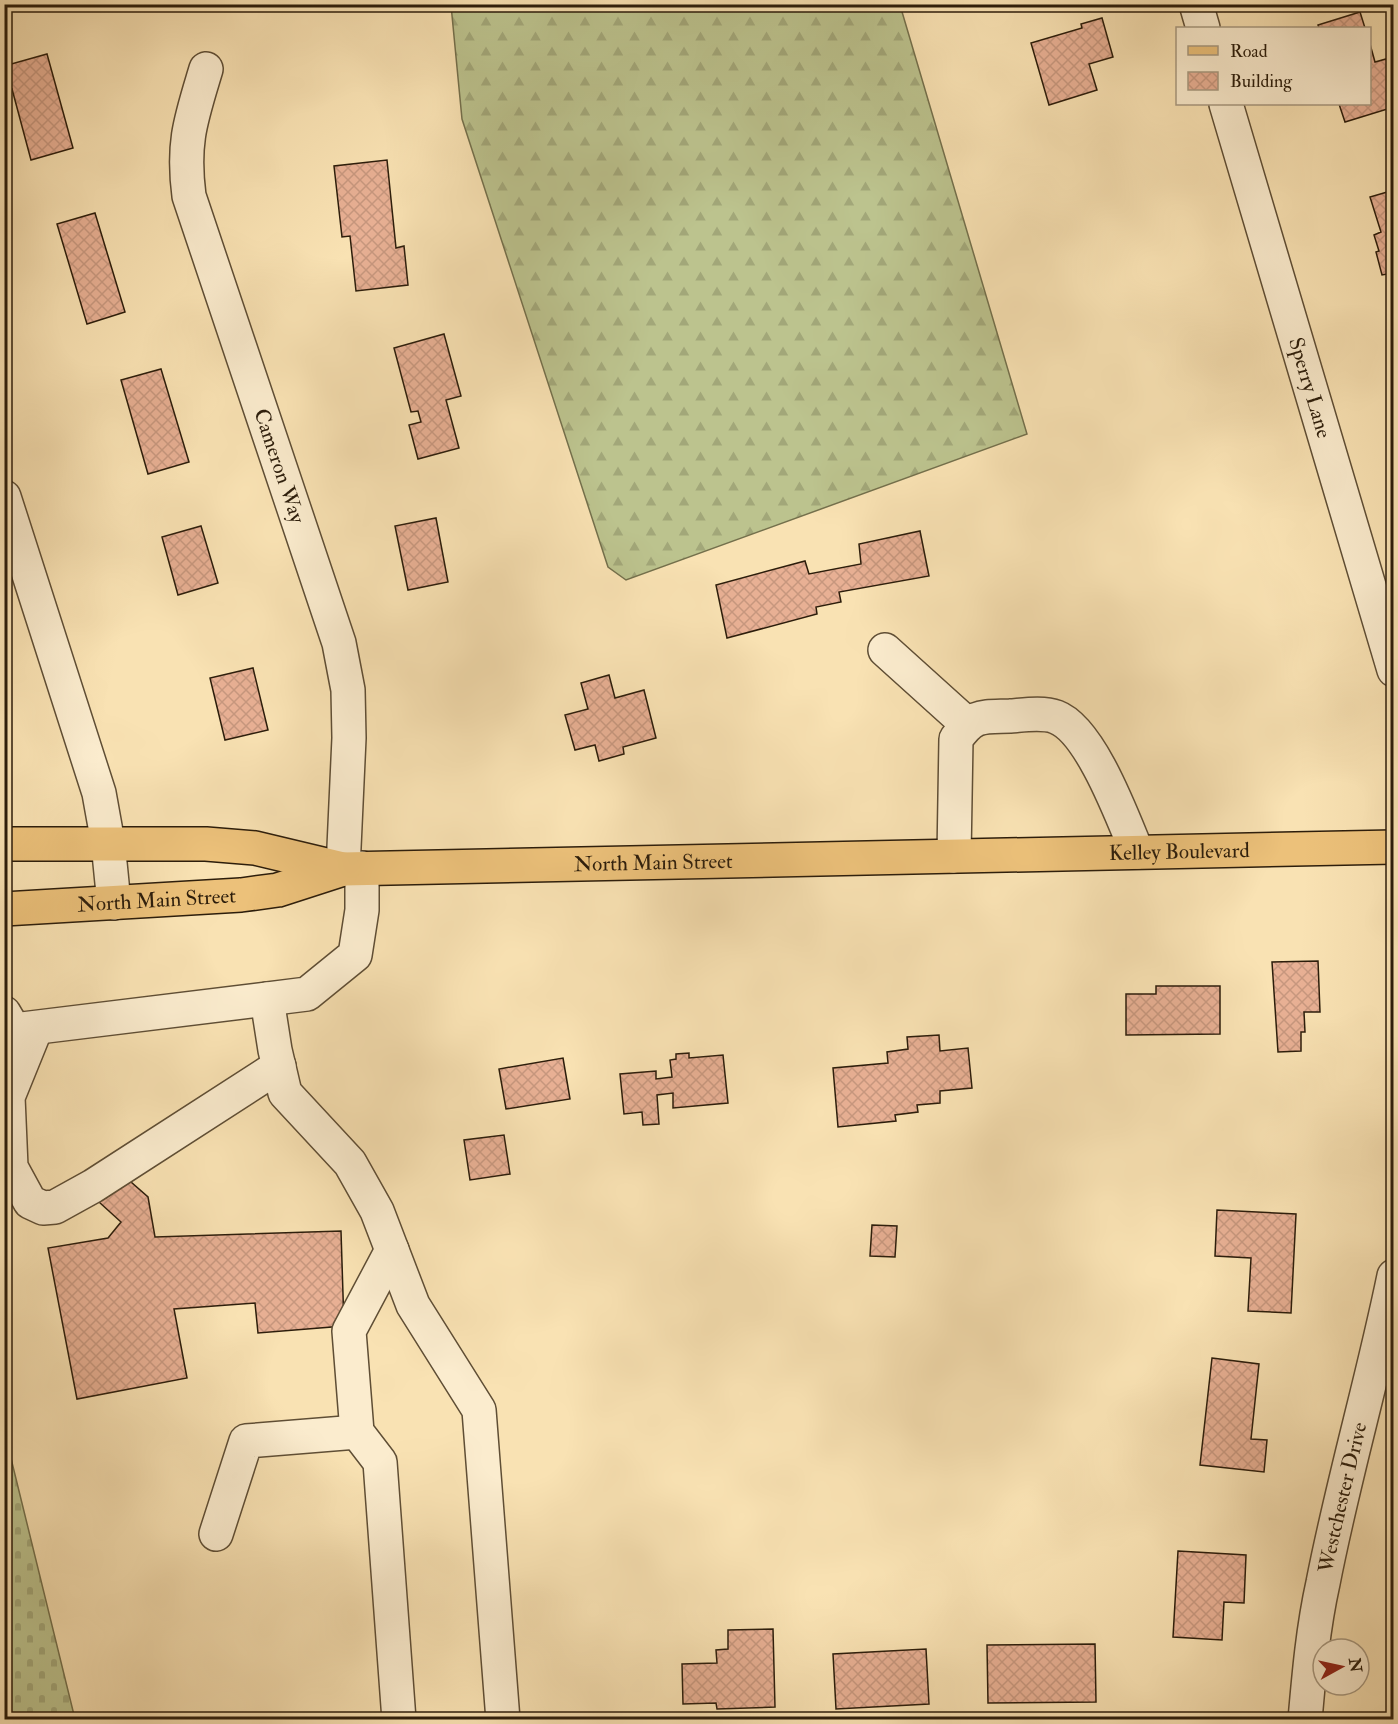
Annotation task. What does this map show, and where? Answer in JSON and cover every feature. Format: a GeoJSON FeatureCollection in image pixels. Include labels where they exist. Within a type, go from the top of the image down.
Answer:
{"type":"FeatureCollection","features":[{"type":"Feature","properties":{"kind":"main road","name":"North Main Street"},"geometry":{"type":"LineString","coordinates":[[4,843],[206,844],[255,848],[353,869],[960,856]]}},
{"type":"Feature","properties":{"kind":"main road","name":"Kelley Boulevard"},"geometry":{"type":"LineString","coordinates":[[960,856],[1394,847]]}},
{"type":"Feature","properties":{"kind":"main road","name":"North Main Street"},"geometry":{"type":"LineString","coordinates":[[4,909],[250,894],[288,887],[353,869]]}},
{"type":"Feature","properties":{"kind":"street"},"geometry":{"type":"LineString","coordinates":[[1196,4],[1203,27]]}},
{"type":"Feature","properties":{"kind":"street","name":"Cameron Way"},"geometry":{"type":"LineString","coordinates":[[4,1013],[14,1030],[307,994],[355,955],[362,910],[353,869],[348,690],[339,643],[189,196],[185,166],[187,135],[206,69]]}},
{"type":"Feature","properties":{"kind":"street","name":"Sperry Lane"},"geometry":{"type":"LineString","coordinates":[[1226,105],[1394,670]]}},
{"type":"Feature","properties":{"kind":"street"},"geometry":{"type":"LineString","coordinates":[[4,497],[99,793],[108,843],[114,903]]}},
{"type":"Feature","properties":{"kind":"street"},"geometry":{"type":"LineString","coordinates":[[885,650],[967,724]]}},
{"type":"Feature","properties":{"kind":"street"},"geometry":{"type":"LineString","coordinates":[[960,856],[956,739],[967,724],[975,718],[1036,715],[1056,717],[1071,727],[1106,779],[1137,852]]}},
{"type":"Feature","properties":{"kind":"street"},"geometry":{"type":"LineString","coordinates":[[267,999],[285,1093],[350,1162],[377,1211],[413,1305],[479,1410],[503,1719]]}},
{"type":"Feature","properties":{"kind":"street"},"geometry":{"type":"LineString","coordinates":[[36,1028],[8,1097],[11,1167],[30,1202],[43,1208],[55,1208],[93,1186],[279,1066]]}},
{"type":"Feature","properties":{"kind":"street"},"geometry":{"type":"LineString","coordinates":[[392,1250],[349,1331],[357,1432],[380,1462],[399,1719]]}},
{"type":"Feature","properties":{"kind":"street","name":"Westchester Drive"},"geometry":{"type":"LineString","coordinates":[[1305,1719],[1310,1663],[1322,1584],[1367,1402],[1394,1276]]}},
{"type":"Feature","properties":{"kind":"street"},"geometry":{"type":"LineString","coordinates":[[216,1534],[246,1441],[357,1432]]}},
{"type":"Feature","properties":{"kind":"green space"},"geometry":{"type":"Polygon","coordinates":[[[451,5],[900,5],[1027,434],[626,580],[608,567],[462,119],[451,5]]]}},
{"type":"Feature","properties":{"kind":"green space"},"geometry":{"type":"Polygon","coordinates":[[[5,1434],[75,1719],[5,1719],[5,1434]]]}},
{"type":"Feature","properties":{"kind":"building"},"geometry":{"type":"Polygon","coordinates":[[[1360,12],[1365,27],[1319,27],[1318,25],[1360,12]]]}},
{"type":"Feature","properties":{"kind":"building"},"geometry":{"type":"Polygon","coordinates":[[[1102,18],[1113,57],[1089,64],[1097,90],[1049,105],[1031,43],[1082,28],[1081,24],[1102,18]]]}},
{"type":"Feature","properties":{"kind":"building"},"geometry":{"type":"Polygon","coordinates":[[[1371,48],[1375,62],[1386,59],[1394,82],[1394,107],[1345,122],[1339,105],[1371,105],[1371,48]]]}},
{"type":"Feature","properties":{"kind":"building"},"geometry":{"type":"Polygon","coordinates":[[[47,54],[73,148],[31,160],[12,89],[4,91],[4,66],[47,54]]]}},
{"type":"Feature","properties":{"kind":"building"},"geometry":{"type":"Polygon","coordinates":[[[387,160],[396,248],[404,246],[408,285],[356,291],[350,236],[342,237],[334,166],[387,160]]]}},
{"type":"Feature","properties":{"kind":"building"},"geometry":{"type":"Polygon","coordinates":[[[1394,190],[1394,290],[1392,291],[1387,274],[1382,275],[1376,252],[1379,251],[1374,235],[1381,232],[1370,197],[1394,190]]]}},
{"type":"Feature","properties":{"kind":"building"},"geometry":{"type":"Polygon","coordinates":[[[95,213],[125,312],[87,324],[57,224],[95,213]]]}},
{"type":"Feature","properties":{"kind":"building"},"geometry":{"type":"Polygon","coordinates":[[[444,334],[461,396],[446,400],[459,448],[418,459],[409,425],[421,422],[418,411],[411,412],[394,348],[444,334]]]}},
{"type":"Feature","properties":{"kind":"building"},"geometry":{"type":"Polygon","coordinates":[[[161,369],[189,462],[148,474],[121,380],[161,369]]]}},
{"type":"Feature","properties":{"kind":"building"},"geometry":{"type":"Polygon","coordinates":[[[436,518],[448,582],[408,590],[395,526],[436,518]]]}},
{"type":"Feature","properties":{"kind":"building"},"geometry":{"type":"Polygon","coordinates":[[[201,526],[218,583],[178,595],[162,537],[201,526]]]}},
{"type":"Feature","properties":{"kind":"building"},"geometry":{"type":"Polygon","coordinates":[[[920,531],[929,576],[839,592],[841,602],[816,607],[817,614],[727,638],[716,585],[805,561],[809,574],[861,564],[859,544],[920,531]]]}},
{"type":"Feature","properties":{"kind":"building"},"geometry":{"type":"Polygon","coordinates":[[[253,668],[268,730],[225,740],[210,678],[253,668]]]}},
{"type":"Feature","properties":{"kind":"building"},"geometry":{"type":"Polygon","coordinates":[[[609,675],[615,698],[644,690],[656,738],[623,747],[624,754],[599,761],[595,745],[575,750],[565,715],[588,709],[581,683],[609,675]]]}},
{"type":"Feature","properties":{"kind":"building"},"geometry":{"type":"Polygon","coordinates":[[[1318,961],[1320,1012],[1304,1012],[1305,1032],[1301,1032],[1301,1051],[1278,1052],[1272,962],[1318,961]]]}},
{"type":"Feature","properties":{"kind":"building"},"geometry":{"type":"Polygon","coordinates":[[[1156,986],[1220,986],[1220,1034],[1126,1035],[1126,994],[1156,994],[1156,986]]]}},
{"type":"Feature","properties":{"kind":"building"},"geometry":{"type":"Polygon","coordinates":[[[939,1035],[940,1051],[968,1048],[972,1088],[940,1091],[940,1103],[917,1105],[918,1112],[895,1115],[896,1121],[838,1127],[833,1068],[888,1063],[887,1052],[908,1049],[907,1037],[939,1035]]]}},
{"type":"Feature","properties":{"kind":"building"},"geometry":{"type":"Polygon","coordinates":[[[689,1053],[689,1058],[723,1055],[728,1103],[673,1108],[673,1093],[657,1095],[659,1124],[643,1125],[642,1112],[624,1114],[620,1074],[656,1071],[656,1079],[672,1077],[670,1060],[676,1059],[676,1054],[689,1053]]]}},
{"type":"Feature","properties":{"kind":"building"},"geometry":{"type":"Polygon","coordinates":[[[563,1058],[570,1099],[506,1109],[499,1069],[563,1058]]]}},
{"type":"Feature","properties":{"kind":"building"},"geometry":{"type":"Polygon","coordinates":[[[504,1135],[510,1174],[470,1180],[464,1140],[504,1135]]]}},
{"type":"Feature","properties":{"kind":"building"},"geometry":{"type":"Polygon","coordinates":[[[123,1175],[148,1197],[155,1237],[341,1231],[344,1326],[258,1333],[255,1303],[174,1309],[187,1378],[77,1399],[48,1248],[108,1238],[121,1222],[99,1202],[123,1175]]]}},
{"type":"Feature","properties":{"kind":"building"},"geometry":{"type":"Polygon","coordinates":[[[1217,1210],[1296,1214],[1291,1313],[1248,1311],[1251,1258],[1215,1256],[1217,1210]]]}},
{"type":"Feature","properties":{"kind":"building"},"geometry":{"type":"Polygon","coordinates":[[[872,1225],[897,1226],[895,1257],[870,1256],[872,1225]]]}},
{"type":"Feature","properties":{"kind":"building"},"geometry":{"type":"Polygon","coordinates":[[[1212,1358],[1259,1364],[1251,1439],[1267,1440],[1264,1472],[1200,1465],[1212,1358]]]}},
{"type":"Feature","properties":{"kind":"building"},"geometry":{"type":"Polygon","coordinates":[[[1178,1551],[1246,1555],[1244,1603],[1224,1602],[1222,1640],[1173,1637],[1178,1551]]]}},
{"type":"Feature","properties":{"kind":"building"},"geometry":{"type":"Polygon","coordinates":[[[773,1629],[775,1707],[717,1709],[716,1703],[683,1704],[682,1664],[717,1663],[716,1650],[728,1649],[728,1630],[773,1629]]]}},
{"type":"Feature","properties":{"kind":"building"},"geometry":{"type":"Polygon","coordinates":[[[1095,1644],[1096,1702],[988,1703],[987,1645],[1095,1644]]]}},
{"type":"Feature","properties":{"kind":"building"},"geometry":{"type":"Polygon","coordinates":[[[926,1649],[929,1704],[836,1709],[833,1654],[926,1649]]]}}]}
